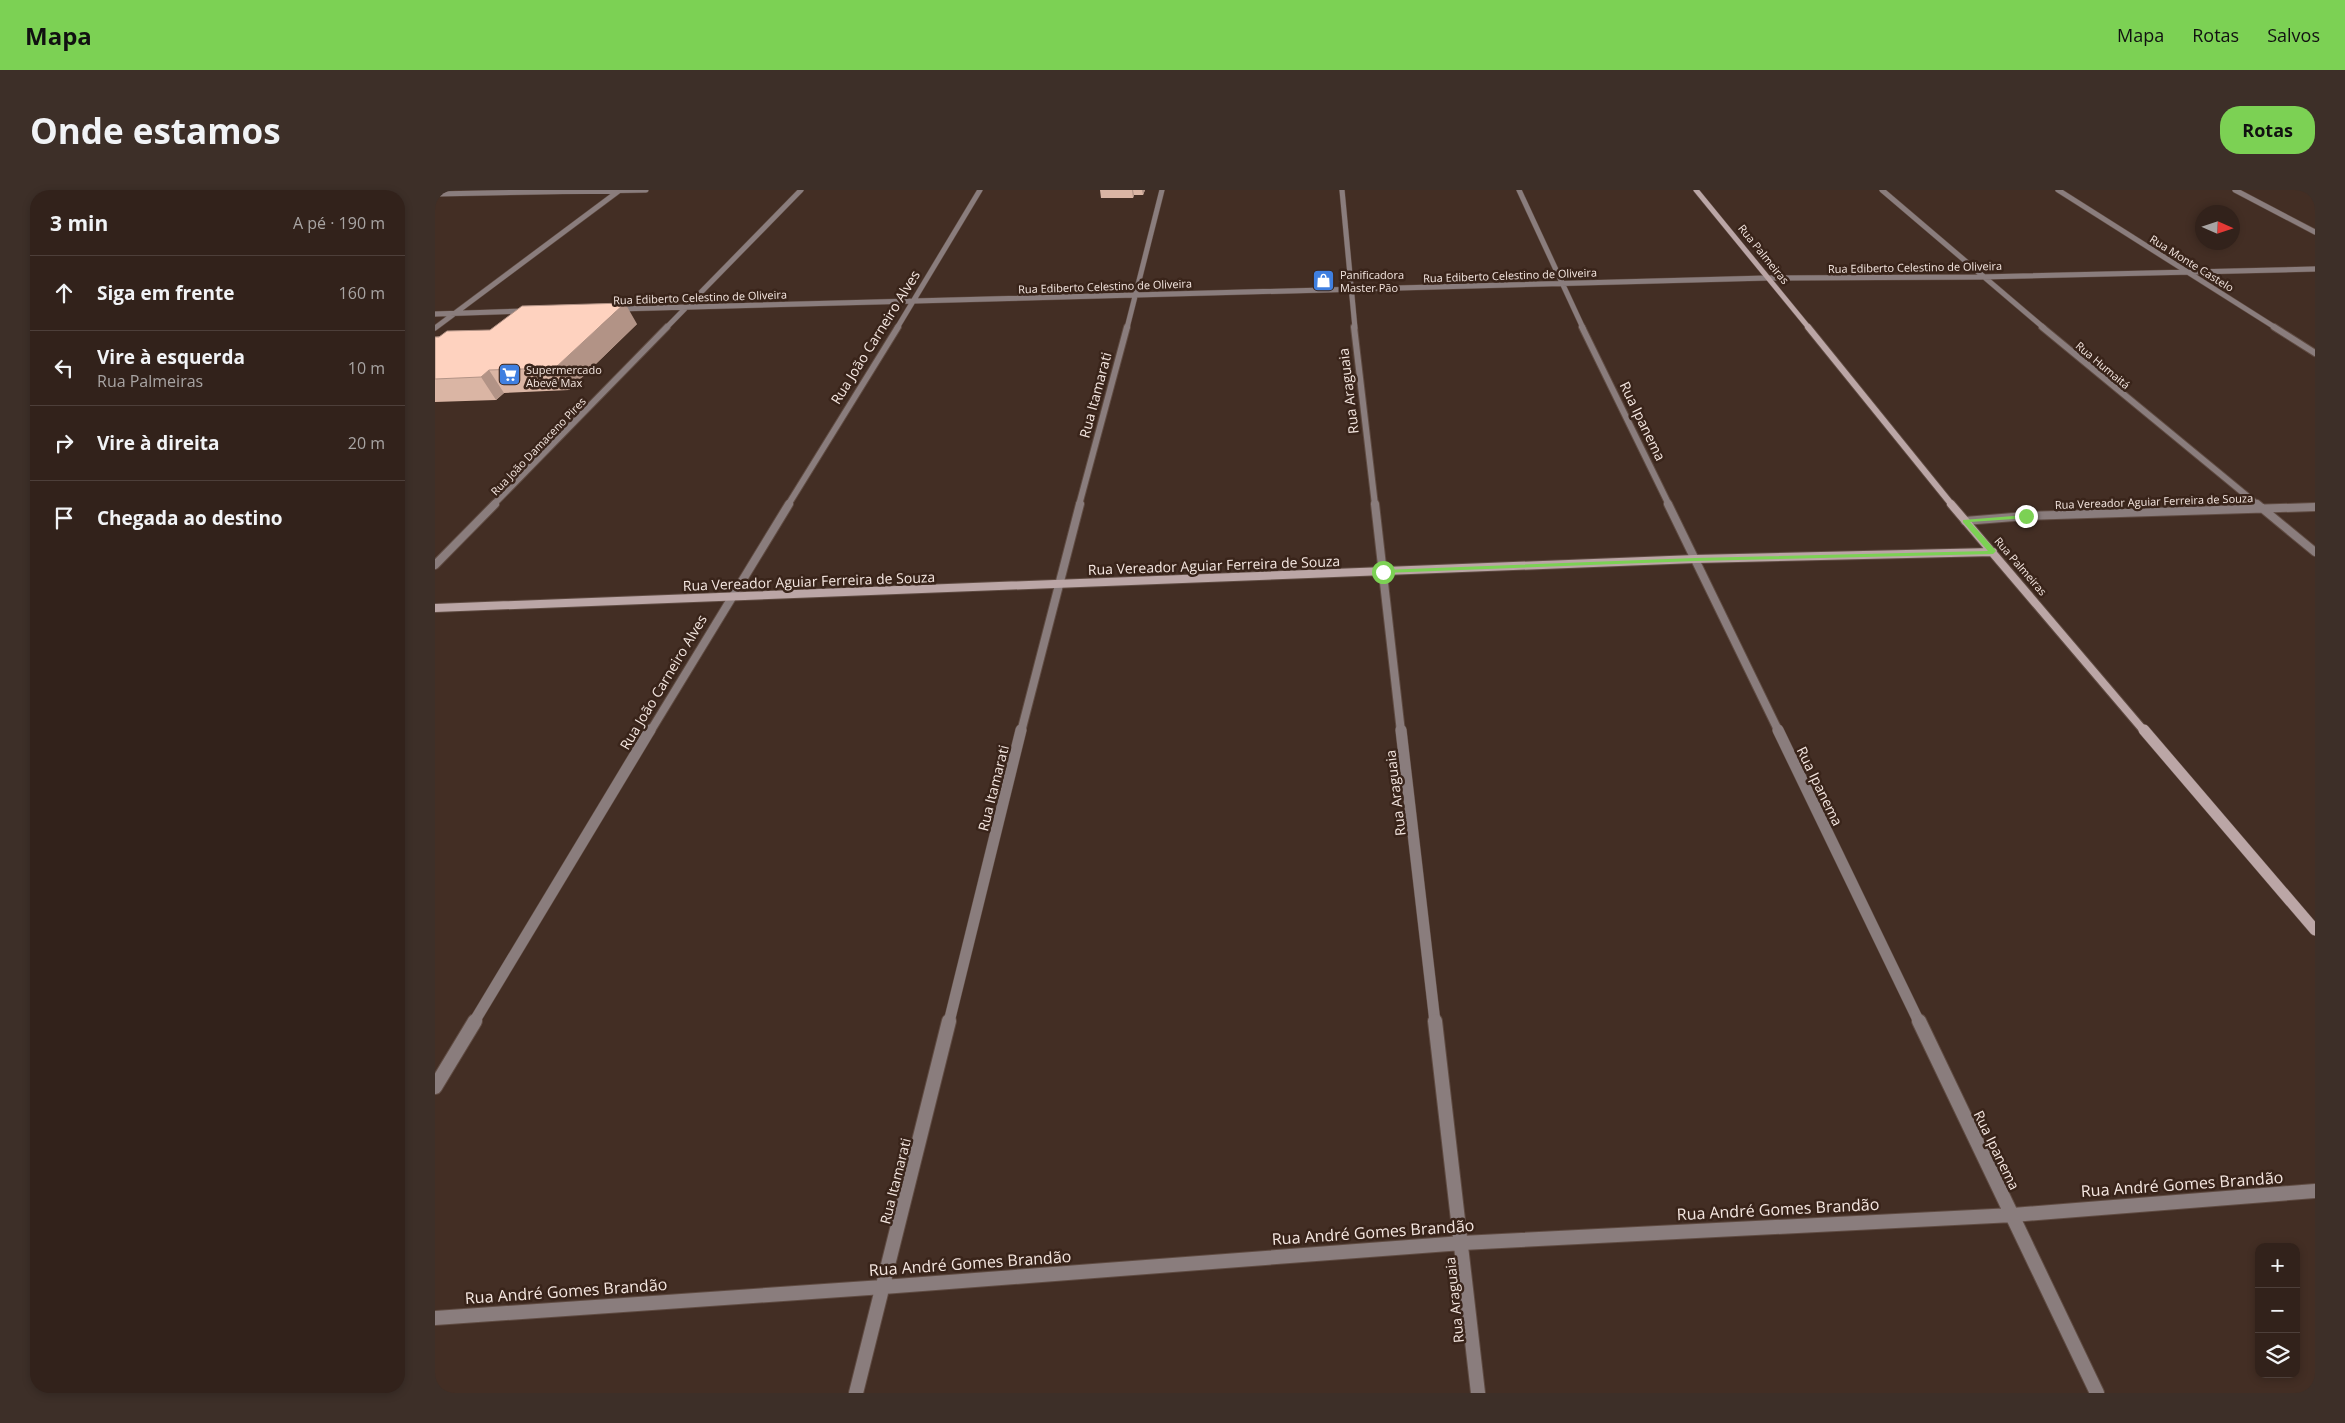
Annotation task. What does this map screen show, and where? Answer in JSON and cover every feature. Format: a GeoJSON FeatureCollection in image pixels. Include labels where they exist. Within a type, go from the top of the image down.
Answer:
{"type":"FeatureCollection","features":[{"type":"Feature","properties":{"kind":"street"},"geometry":{"type":"LineString","coordinates":[[435,193],[439,190]]}},
{"type":"Feature","properties":{"kind":"street"},"geometry":{"type":"LineString","coordinates":[[435,328],[620,190]]}},
{"type":"Feature","properties":{"kind":"street"},"geometry":{"type":"LineString","coordinates":[[435,193],[646,190]]}},
{"type":"Feature","properties":{"kind":"street","name":"Rua João Damaceno Pires"},"geometry":{"type":"LineString","coordinates":[[435,565],[801,190]]}},
{"type":"Feature","properties":{"kind":"street","name":"Rua João Carneiro Alves"},"geometry":{"type":"LineString","coordinates":[[435,1087],[980,190]]}},
{"type":"Feature","properties":{"kind":"street","name":"Rua Itamarati"},"geometry":{"type":"LineString","coordinates":[[855,1393],[1058,584],[1136,295],[1162,190]]}},
{"type":"Feature","properties":{"kind":"street","name":"Rua Araguaia"},"geometry":{"type":"LineString","coordinates":[[1342,190],[1350,289],[1478,1393]]}},
{"type":"Feature","properties":{"kind":"street","name":"Rua Ipanema"},"geometry":{"type":"LineString","coordinates":[[1519,190],[1561,283],[2013,1215],[2097,1393]]}},
{"type":"Feature","properties":{"kind":"street","name":"Rua Palmeiras"},"geometry":{"type":"LineString","coordinates":[[1696,190],[1965,521],[2315,930]]}},
{"type":"Feature","properties":{"kind":"street","name":"Rua Humaitá"},"geometry":{"type":"LineString","coordinates":[[1882,190],[1981,277],[2315,552]]}},
{"type":"Feature","properties":{"kind":"street","name":"Rua Monte Castelo"},"geometry":{"type":"LineString","coordinates":[[2058,190],[2315,353]]}},
{"type":"Feature","properties":{"kind":"street"},"geometry":{"type":"LineString","coordinates":[[2235,190],[2315,232]]}},
{"type":"Feature","properties":{"kind":"street","name":"Rua Ediberto Celestino de Oliveira"},"geometry":{"type":"LineString","coordinates":[[609,309],[1767,278],[1981,277],[2315,269]]}},
{"type":"Feature","properties":{"kind":"street"},"geometry":{"type":"LineString","coordinates":[[435,314],[532,311]]}},
{"type":"Feature","properties":{"kind":"street","name":"Rua Vereador Aguiar Ferreira de Souza"},"geometry":{"type":"LineString","coordinates":[[1965,521],[2026,516],[2260,508],[2315,508]]}},
{"type":"Feature","properties":{"kind":"street","name":"Rua Vereador Aguiar Ferreira de Souza"},"geometry":{"type":"LineString","coordinates":[[435,608],[1695,560],[1993,552]]}},
{"type":"Feature","properties":{"kind":"street","name":"Rua André Gomes Brandão"},"geometry":{"type":"LineString","coordinates":[[435,1318],[883,1287],[1462,1242],[2013,1215],[2315,1191]]}},
{"type":"Feature","properties":{"kind":"building"},"geometry":{"type":"Polygon","coordinates":[[[625,303],[555,368],[489,370],[481,377],[435,379],[435,337],[439,337],[447,331],[490,330],[522,306],[625,303]]]}},
{"type":"Feature","properties":{"kind":"place","name":"Panificadora Master Pão"},"geometry":{"type":"Point","coordinates":[1324,280]}},
{"type":"Feature","properties":{"kind":"place","name":"Supermercado Abevê Max"},"geometry":{"type":"Point","coordinates":[510,375]}},
{"type":"Feature","properties":{"kind":"route"},"geometry":{"type":"LineString","coordinates":[[1383,572],[1695,560],[1993,552],[1965,521],[2026,516]]}}]}
